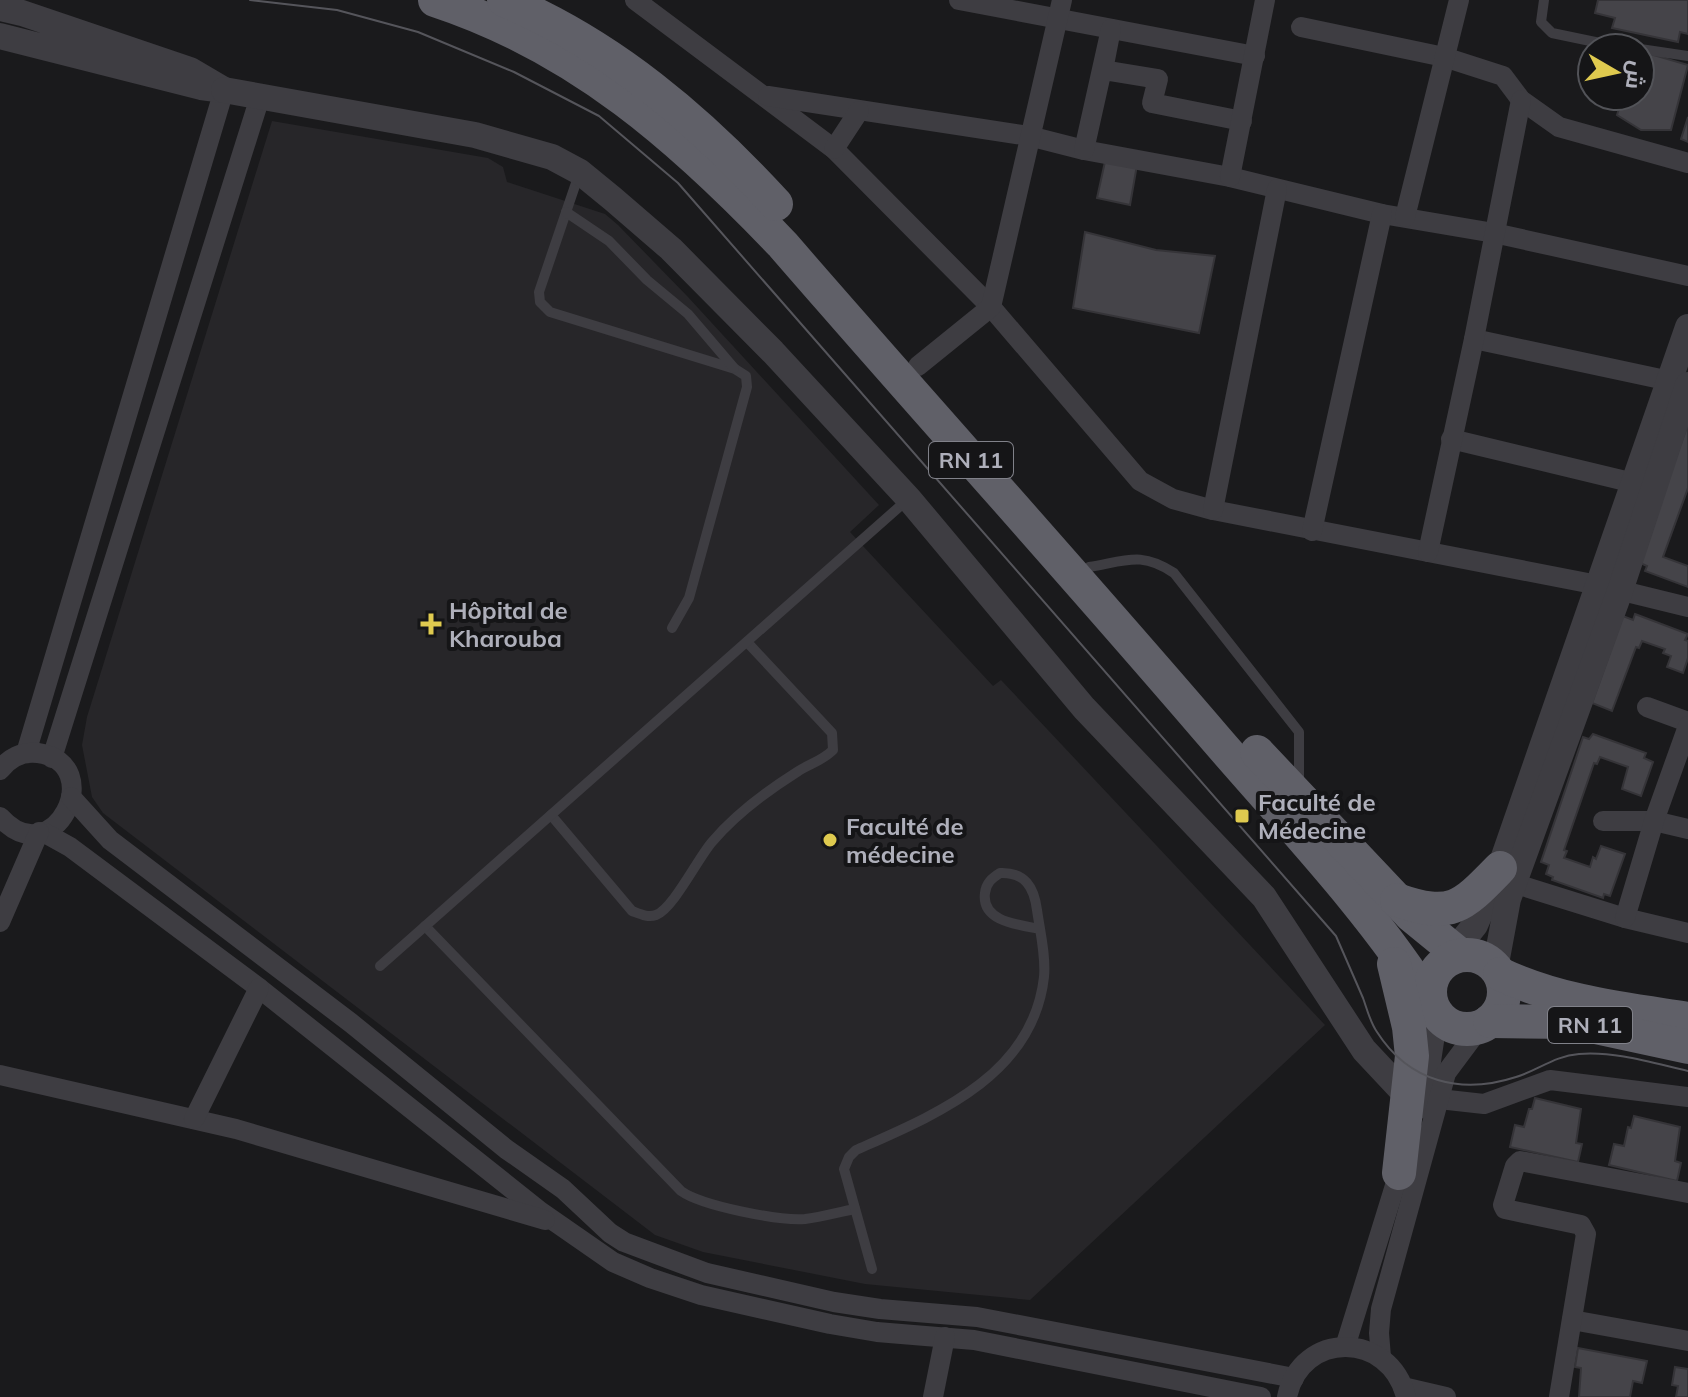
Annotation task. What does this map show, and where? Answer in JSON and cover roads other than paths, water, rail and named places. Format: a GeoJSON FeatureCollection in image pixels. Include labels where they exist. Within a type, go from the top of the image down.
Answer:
{"type":"FeatureCollection","features":[{"type":"Feature","properties":{"kind":"highway","name":"RN 11"},"geometry":{"type":"LineString","coordinates":[[435,0],[524,38],[590,75],[662,127],[722,180],[1139,649],[1405,963],[1435,1011]]}},
{"type":"Feature","properties":{"kind":"highway","name":"RN 11"},"geometry":{"type":"LineString","coordinates":[[504,0],[535,13],[603,52],[679,107],[750,175],[1089,567],[1299,798],[1454,956]]}},
{"type":"Feature","properties":{"kind":"highway"},"geometry":{"type":"LineString","coordinates":[[1396,899],[1432,910],[1455,906],[1506,875]]}},
{"type":"Feature","properties":{"kind":"highway"},"geometry":{"type":"LineString","coordinates":[[1387,941],[1424,1098],[1399,1173]]}},
{"type":"Feature","properties":{"kind":"highway"},"geometry":{"type":"LineString","coordinates":[[1454,956],[1478,956],[1497,972],[1503,984],[1502,1004],[1485,1024],[1462,1029],[1453,1027],[1435,1011],[1430,986],[1438,968],[1454,956]]}},
{"type":"Feature","properties":{"kind":"highway","name":"RN 11"},"geometry":{"type":"LineString","coordinates":[[1497,972],[1522,985],[1572,1000],[1688,1019]]}},
{"type":"Feature","properties":{"kind":"highway","name":"RN 11"},"geometry":{"type":"LineString","coordinates":[[1485,1024],[1572,1022],[1688,1047]]}},
{"type":"Feature","properties":{"kind":"street"},"geometry":{"type":"LineString","coordinates":[[635,0],[834,149],[991,307],[1140,481],[1173,499],[1213,510],[1609,588],[1688,607]]}},
{"type":"Feature","properties":{"kind":"street"},"geometry":{"type":"LineString","coordinates":[[959,0],[1060,10],[1111,29],[1255,56]]}},
{"type":"Feature","properties":{"kind":"street"},"geometry":{"type":"LineString","coordinates":[[1230,177],[1265,0]]}},
{"type":"Feature","properties":{"kind":"street"},"geometry":{"type":"LineString","coordinates":[[1405,217],[1459,0]]}},
{"type":"Feature","properties":{"kind":"street"},"geometry":{"type":"LineString","coordinates":[[0,8],[190,70],[224,90]]}},
{"type":"Feature","properties":{"kind":"street"},"geometry":{"type":"LineString","coordinates":[[918,366],[991,307],[1060,10]]}},
{"type":"Feature","properties":{"kind":"street"},"geometry":{"type":"LineString","coordinates":[[1301,27],[1444,57],[1503,76],[1521,100],[1544,118],[1575,133],[1688,163]]}},
{"type":"Feature","properties":{"kind":"street"},"geometry":{"type":"LineString","coordinates":[[1111,29],[1103,70],[1158,79],[1152,103],[1242,121]]}},
{"type":"Feature","properties":{"kind":"street"},"geometry":{"type":"LineString","coordinates":[[1084,150],[1111,29]]}},
{"type":"Feature","properties":{"kind":"street"},"geometry":{"type":"LineString","coordinates":[[0,36],[201,87],[475,135],[552,157],[580,172],[671,249],[773,352],[909,499],[1084,708],[1264,897],[1364,1050],[1424,1098],[1484,1104],[1550,1080],[1688,1097]]}},
{"type":"Feature","properties":{"kind":"street"},"geometry":{"type":"LineString","coordinates":[[0,922],[41,832],[55,826],[64,817],[71,797],[69,778],[63,767],[52,758],[39,753],[9,758],[135,383],[224,90]]}},
{"type":"Feature","properties":{"kind":"street"},"geometry":{"type":"LineString","coordinates":[[764,95],[1029,136],[1084,150],[1230,177],[1382,214],[1494,233],[1688,276]]}},
{"type":"Feature","properties":{"kind":"street"},"geometry":{"type":"LineString","coordinates":[[52,758],[260,97]]}},
{"type":"Feature","properties":{"kind":"street"},"geometry":{"type":"LineString","coordinates":[[1428,552],[1521,100]]}},
{"type":"Feature","properties":{"kind":"street"},"geometry":{"type":"LineString","coordinates":[[834,149],[859,111]]}},
{"type":"Feature","properties":{"kind":"street"},"geometry":{"type":"LineString","coordinates":[[1213,510],[1277,189]]}},
{"type":"Feature","properties":{"kind":"street"},"geometry":{"type":"LineString","coordinates":[[1312,531],[1382,214]]}},
{"type":"Feature","properties":{"kind":"street"},"geometry":{"type":"LineString","coordinates":[[1454,956],[1506,875],[1679,383],[1688,327]]}},
{"type":"Feature","properties":{"kind":"street"},"geometry":{"type":"LineString","coordinates":[[1474,339],[1679,383]]}},
{"type":"Feature","properties":{"kind":"street"},"geometry":{"type":"LineString","coordinates":[[135,383],[165,393]]}},
{"type":"Feature","properties":{"kind":"street"},"geometry":{"type":"LineString","coordinates":[[1609,588],[1634,483],[1679,383]]}},
{"type":"Feature","properties":{"kind":"street"},"geometry":{"type":"LineString","coordinates":[[1451,439],[1634,483]]}},
{"type":"Feature","properties":{"kind":"street"},"geometry":{"type":"LineString","coordinates":[[1625,918],[1688,724],[1647,707]]}},
{"type":"Feature","properties":{"kind":"street"},"geometry":{"type":"LineString","coordinates":[[71,797],[110,840],[351,1023],[506,1149],[563,1189],[624,1242],[707,1273],[788,1292],[880,1309],[977,1317],[1290,1387],[1301,1367],[1321,1352],[1358,1348],[1381,1357],[1398,1376],[1405,1392],[1446,1397]]}},
{"type":"Feature","properties":{"kind":"street"},"geometry":{"type":"LineString","coordinates":[[1603,821],[1654,821],[1688,829]]}},
{"type":"Feature","properties":{"kind":"street"},"geometry":{"type":"LineString","coordinates":[[2,827],[41,832],[70,847],[259,988],[556,1223],[613,1262],[701,1295],[830,1324],[877,1332],[974,1340],[1261,1397]]}},
{"type":"Feature","properties":{"kind":"street"},"geometry":{"type":"LineString","coordinates":[[1506,875],[1625,918],[1688,933]]}},
{"type":"Feature","properties":{"kind":"street"},"geometry":{"type":"LineString","coordinates":[[1497,972],[1506,875]]}},
{"type":"Feature","properties":{"kind":"street"},"geometry":{"type":"LineString","coordinates":[[194,1119],[259,988]]}},
{"type":"Feature","properties":{"kind":"street"},"geometry":{"type":"LineString","coordinates":[[1345,1347],[1430,1068],[1435,1011]]}},
{"type":"Feature","properties":{"kind":"street"},"geometry":{"type":"LineString","coordinates":[[1381,1357],[1381,1309],[1424,1098],[1485,1024]]}},
{"type":"Feature","properties":{"kind":"street"},"geometry":{"type":"LineString","coordinates":[[0,1075],[251,1134],[556,1223]]}},
{"type":"Feature","properties":{"kind":"street"},"geometry":{"type":"LineString","coordinates":[[1559,1397],[1584,1228],[1505,1209],[1503,1205],[1515,1166],[1520,1161],[1688,1193]]}},
{"type":"Feature","properties":{"kind":"street"},"geometry":{"type":"LineString","coordinates":[[577,1239],[594,1218]]}},
{"type":"Feature","properties":{"kind":"street"},"geometry":{"type":"LineString","coordinates":[[1572,1320],[1688,1341]]}},
{"type":"Feature","properties":{"kind":"street"},"geometry":{"type":"LineString","coordinates":[[933,1397],[945,1337]]}},
{"type":"Feature","properties":{"kind":"lane"},"geometry":{"type":"LineString","coordinates":[[1544,0],[1541,22],[1552,33],[1688,56]]}},
{"type":"Feature","properties":{"kind":"lane"},"geometry":{"type":"LineString","coordinates":[[580,172],[539,292],[540,302],[550,312],[735,369],[746,376],[747,387],[689,598],[672,628]]}},
{"type":"Feature","properties":{"kind":"lane"},"geometry":{"type":"LineString","coordinates":[[566,212],[609,241],[647,280],[688,314],[735,369]]}},
{"type":"Feature","properties":{"kind":"lane"},"geometry":{"type":"LineString","coordinates":[[380,966],[909,499]]}},
{"type":"Feature","properties":{"kind":"lane"},"geometry":{"type":"LineString","coordinates":[[1089,567],[1140,558],[1156,561],[1174,573],[1299,732],[1299,798]]}},
{"type":"Feature","properties":{"kind":"lane"},"geometry":{"type":"LineString","coordinates":[[551,815],[632,911],[656,915],[667,907],[711,842],[763,795],[800,770],[825,758],[833,750],[832,733],[747,642]]}},
{"type":"Feature","properties":{"kind":"lane"},"geometry":{"type":"LineString","coordinates":[[872,1269],[844,1169],[849,1157],[856,1150],[935,1115],[983,1084],[1007,1059],[1029,1026],[1040,999],[1044,974],[1040,929],[1035,895],[1026,880],[1010,872],[991,878],[985,888],[987,907],[995,916],[1010,924],[1040,929]]}},
{"type":"Feature","properties":{"kind":"lane"},"geometry":{"type":"LineString","coordinates":[[425,926],[681,1191],[693,1199],[764,1215],[802,1219],[855,1209]]}},
{"type":"Feature","properties":{"kind":"tram line"},"geometry":{"type":"LineString","coordinates":[[250,0],[337,10],[418,32],[514,72],[599,116],[678,183],[1336,936],[1375,1028],[1404,1063],[1438,1080],[1476,1085],[1516,1077],[1562,1057],[1579,1054],[1620,1056],[1688,1071]]}},
{"type":"Feature","properties":{"kind":"place","name":"Hôpital de Kharouba"},"geometry":{"type":"Point","coordinates":[431,624]}},
{"type":"Feature","properties":{"kind":"place","name":"Faculté de Médecine"},"geometry":{"type":"Point","coordinates":[1242,816]}},
{"type":"Feature","properties":{"kind":"place","name":"Faculté de médecine"},"geometry":{"type":"Point","coordinates":[830,840]}}]}
